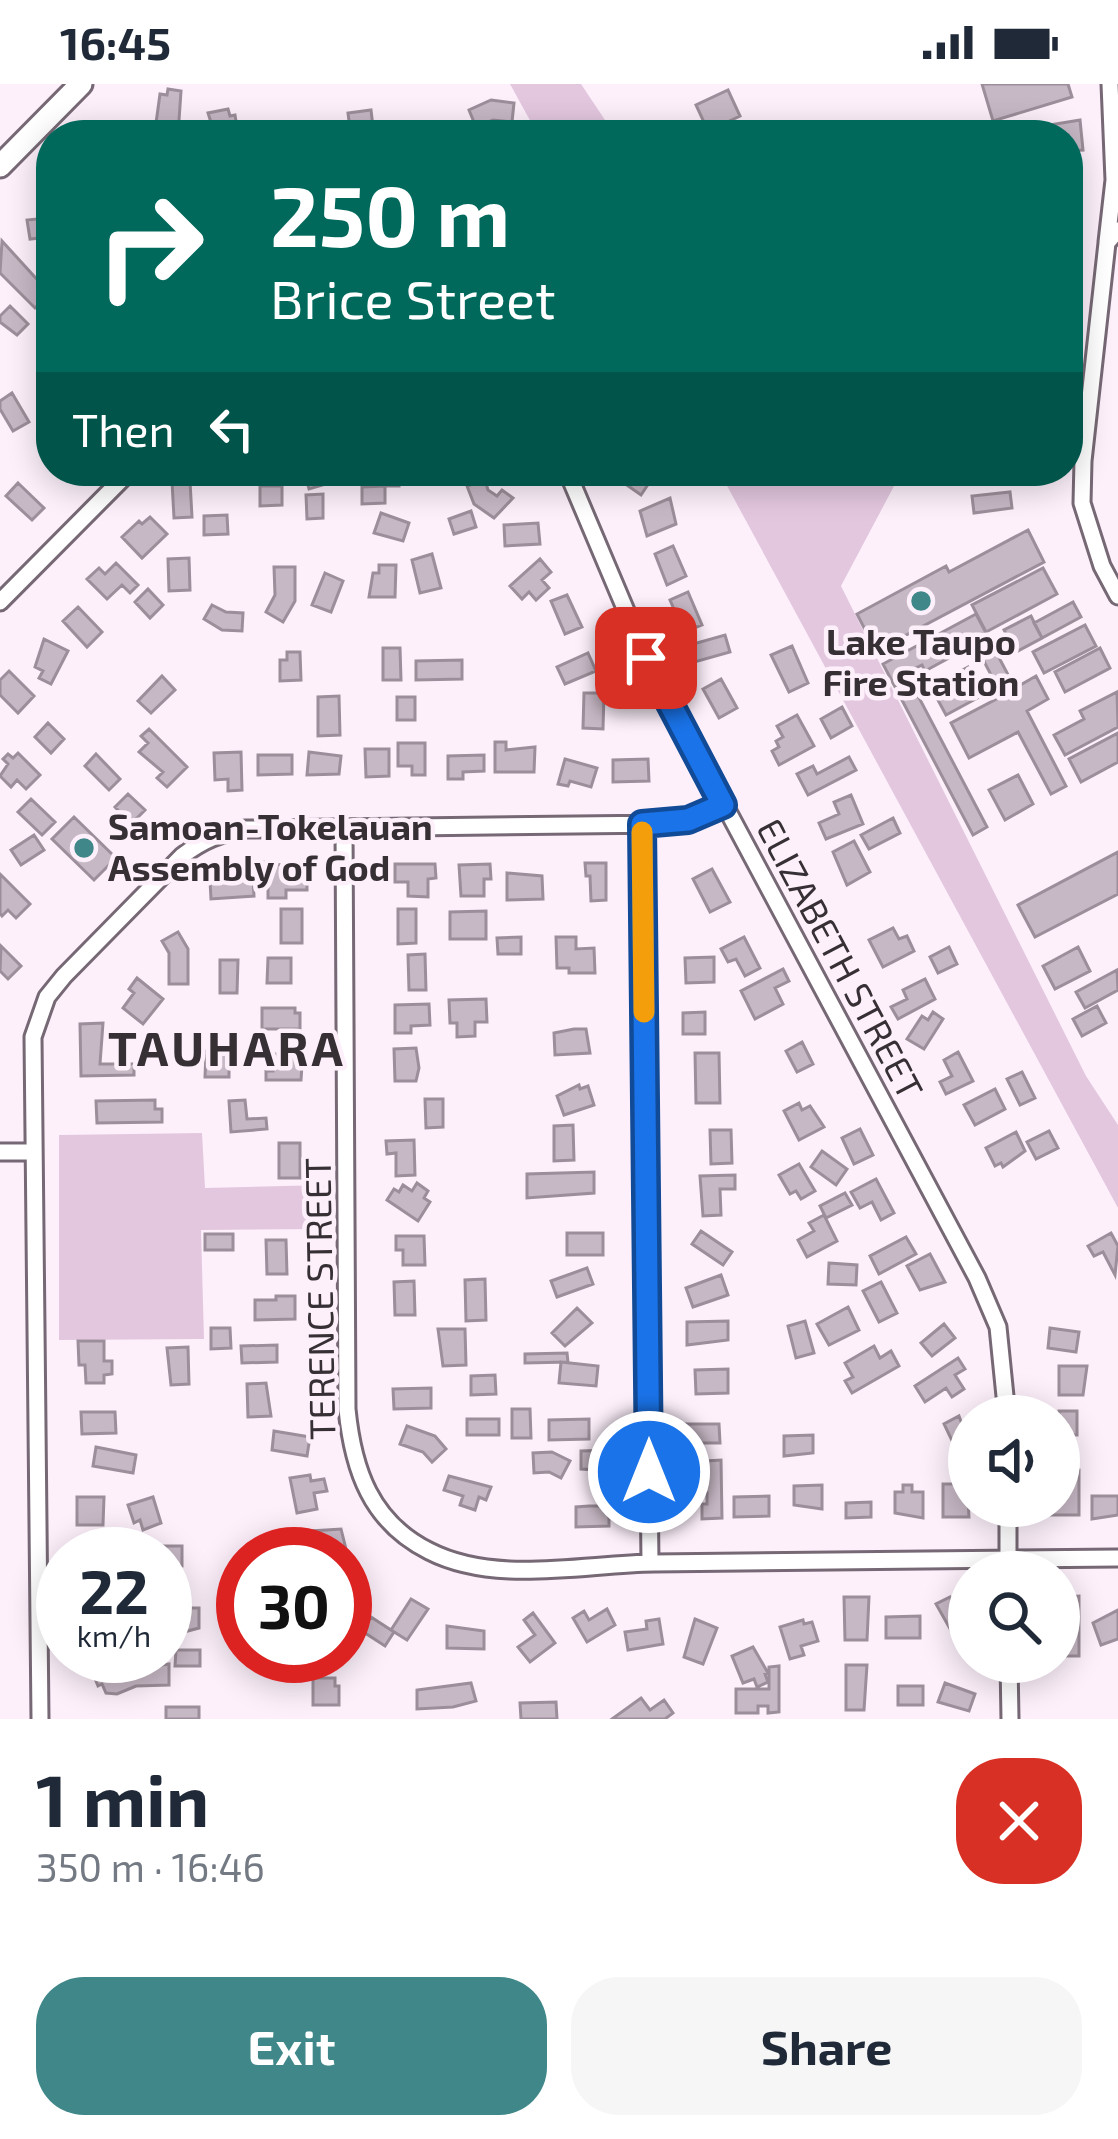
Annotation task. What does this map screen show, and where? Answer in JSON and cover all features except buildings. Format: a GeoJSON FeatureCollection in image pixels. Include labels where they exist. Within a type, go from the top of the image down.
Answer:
{"type":"FeatureCollection","features":[{"type":"Feature","properties":{"kind":"main road"},"geometry":{"type":"LineString","coordinates":[[45,120],[81,84]]}},
{"type":"Feature","properties":{"kind":"main road"},"geometry":{"type":"LineString","coordinates":[[0,166],[36,130]]}},
{"type":"Feature","properties":{"kind":"street"},"geometry":{"type":"LineString","coordinates":[[1083,461],[1113,237],[1110,84]]}},
{"type":"Feature","properties":{"kind":"street"},"geometry":{"type":"LineString","coordinates":[[0,602],[115,486]]}},
{"type":"Feature","properties":{"kind":"street","name":"ELIZABETH STREET"},"geometry":{"type":"LineString","coordinates":[[573,486],[646,658],[977,1278],[998,1327],[1005,1395]]}},
{"type":"Feature","properties":{"kind":"street"},"geometry":{"type":"LineString","coordinates":[[1082,486],[1082,503],[1102,566],[1118,596]]}},
{"type":"Feature","properties":{"kind":"street"},"geometry":{"type":"LineString","coordinates":[[40,1719],[33,1037],[47,997],[182,856],[204,840],[246,829],[642,824],[688,820],[723,805]]}},
{"type":"Feature","properties":{"kind":"street"},"geometry":{"type":"LineString","coordinates":[[642,824],[650,1563]]}},
{"type":"Feature","properties":{"kind":"street","name":"TERENCE STREET"},"geometry":{"type":"LineString","coordinates":[[344,828],[347,1409],[357,1472],[368,1497],[407,1538],[450,1560],[504,1569],[650,1563],[948,1565]]}},
{"type":"Feature","properties":{"kind":"street"},"geometry":{"type":"LineString","coordinates":[[0,1153],[33,1152]]}},
{"type":"Feature","properties":{"kind":"street","name":"TERENCE STREET"},"geometry":{"type":"LineString","coordinates":[[1080,1560],[1118,1558]]}},
{"type":"Feature","properties":{"kind":"street"},"geometry":{"type":"LineString","coordinates":[[1009,1683],[1010,1719]]}},
{"type":"Feature","properties":{"kind":"shaded area"},"geometry":{"type":"Polygon","coordinates":[[[510,84],[581,84],[605,120],[530,120],[510,84]]]}},
{"type":"Feature","properties":{"kind":"shaded area"},"geometry":{"type":"Polygon","coordinates":[[[727,486],[894,486],[841,586],[1086,1076],[1118,1125],[1118,1208],[727,486]]]}},
{"type":"Feature","properties":{"kind":"shaded area"},"geometry":{"type":"Polygon","coordinates":[[[202,1133],[205,1188],[324,1185],[323,1229],[201,1230],[204,1339],[59,1340],[59,1135],[202,1133]]]}},
{"type":"Feature","properties":{"kind":"slow traffic"},"geometry":{"type":"LineString","coordinates":[[642,832],[644,1012]]}},
{"type":"Feature","properties":{"kind":"place","name":"Lake Taupo Fire Station"},"geometry":{"type":"Point","coordinates":[921,601]}},
{"type":"Feature","properties":{"kind":"place","name":"Samoan-Tokelauan Assembly of God"},"geometry":{"type":"Point","coordinates":[84,848]}},
{"type":"Feature","properties":{"kind":"district","name":"TAUHARA"},"geometry":{"type":"Point","coordinates":[227,1049]}},
{"type":"Feature","properties":{"kind":"route"},"geometry":{"type":"LineString","coordinates":[[646,658],[723,805],[688,820],[642,824],[649,1472]]}}]}
